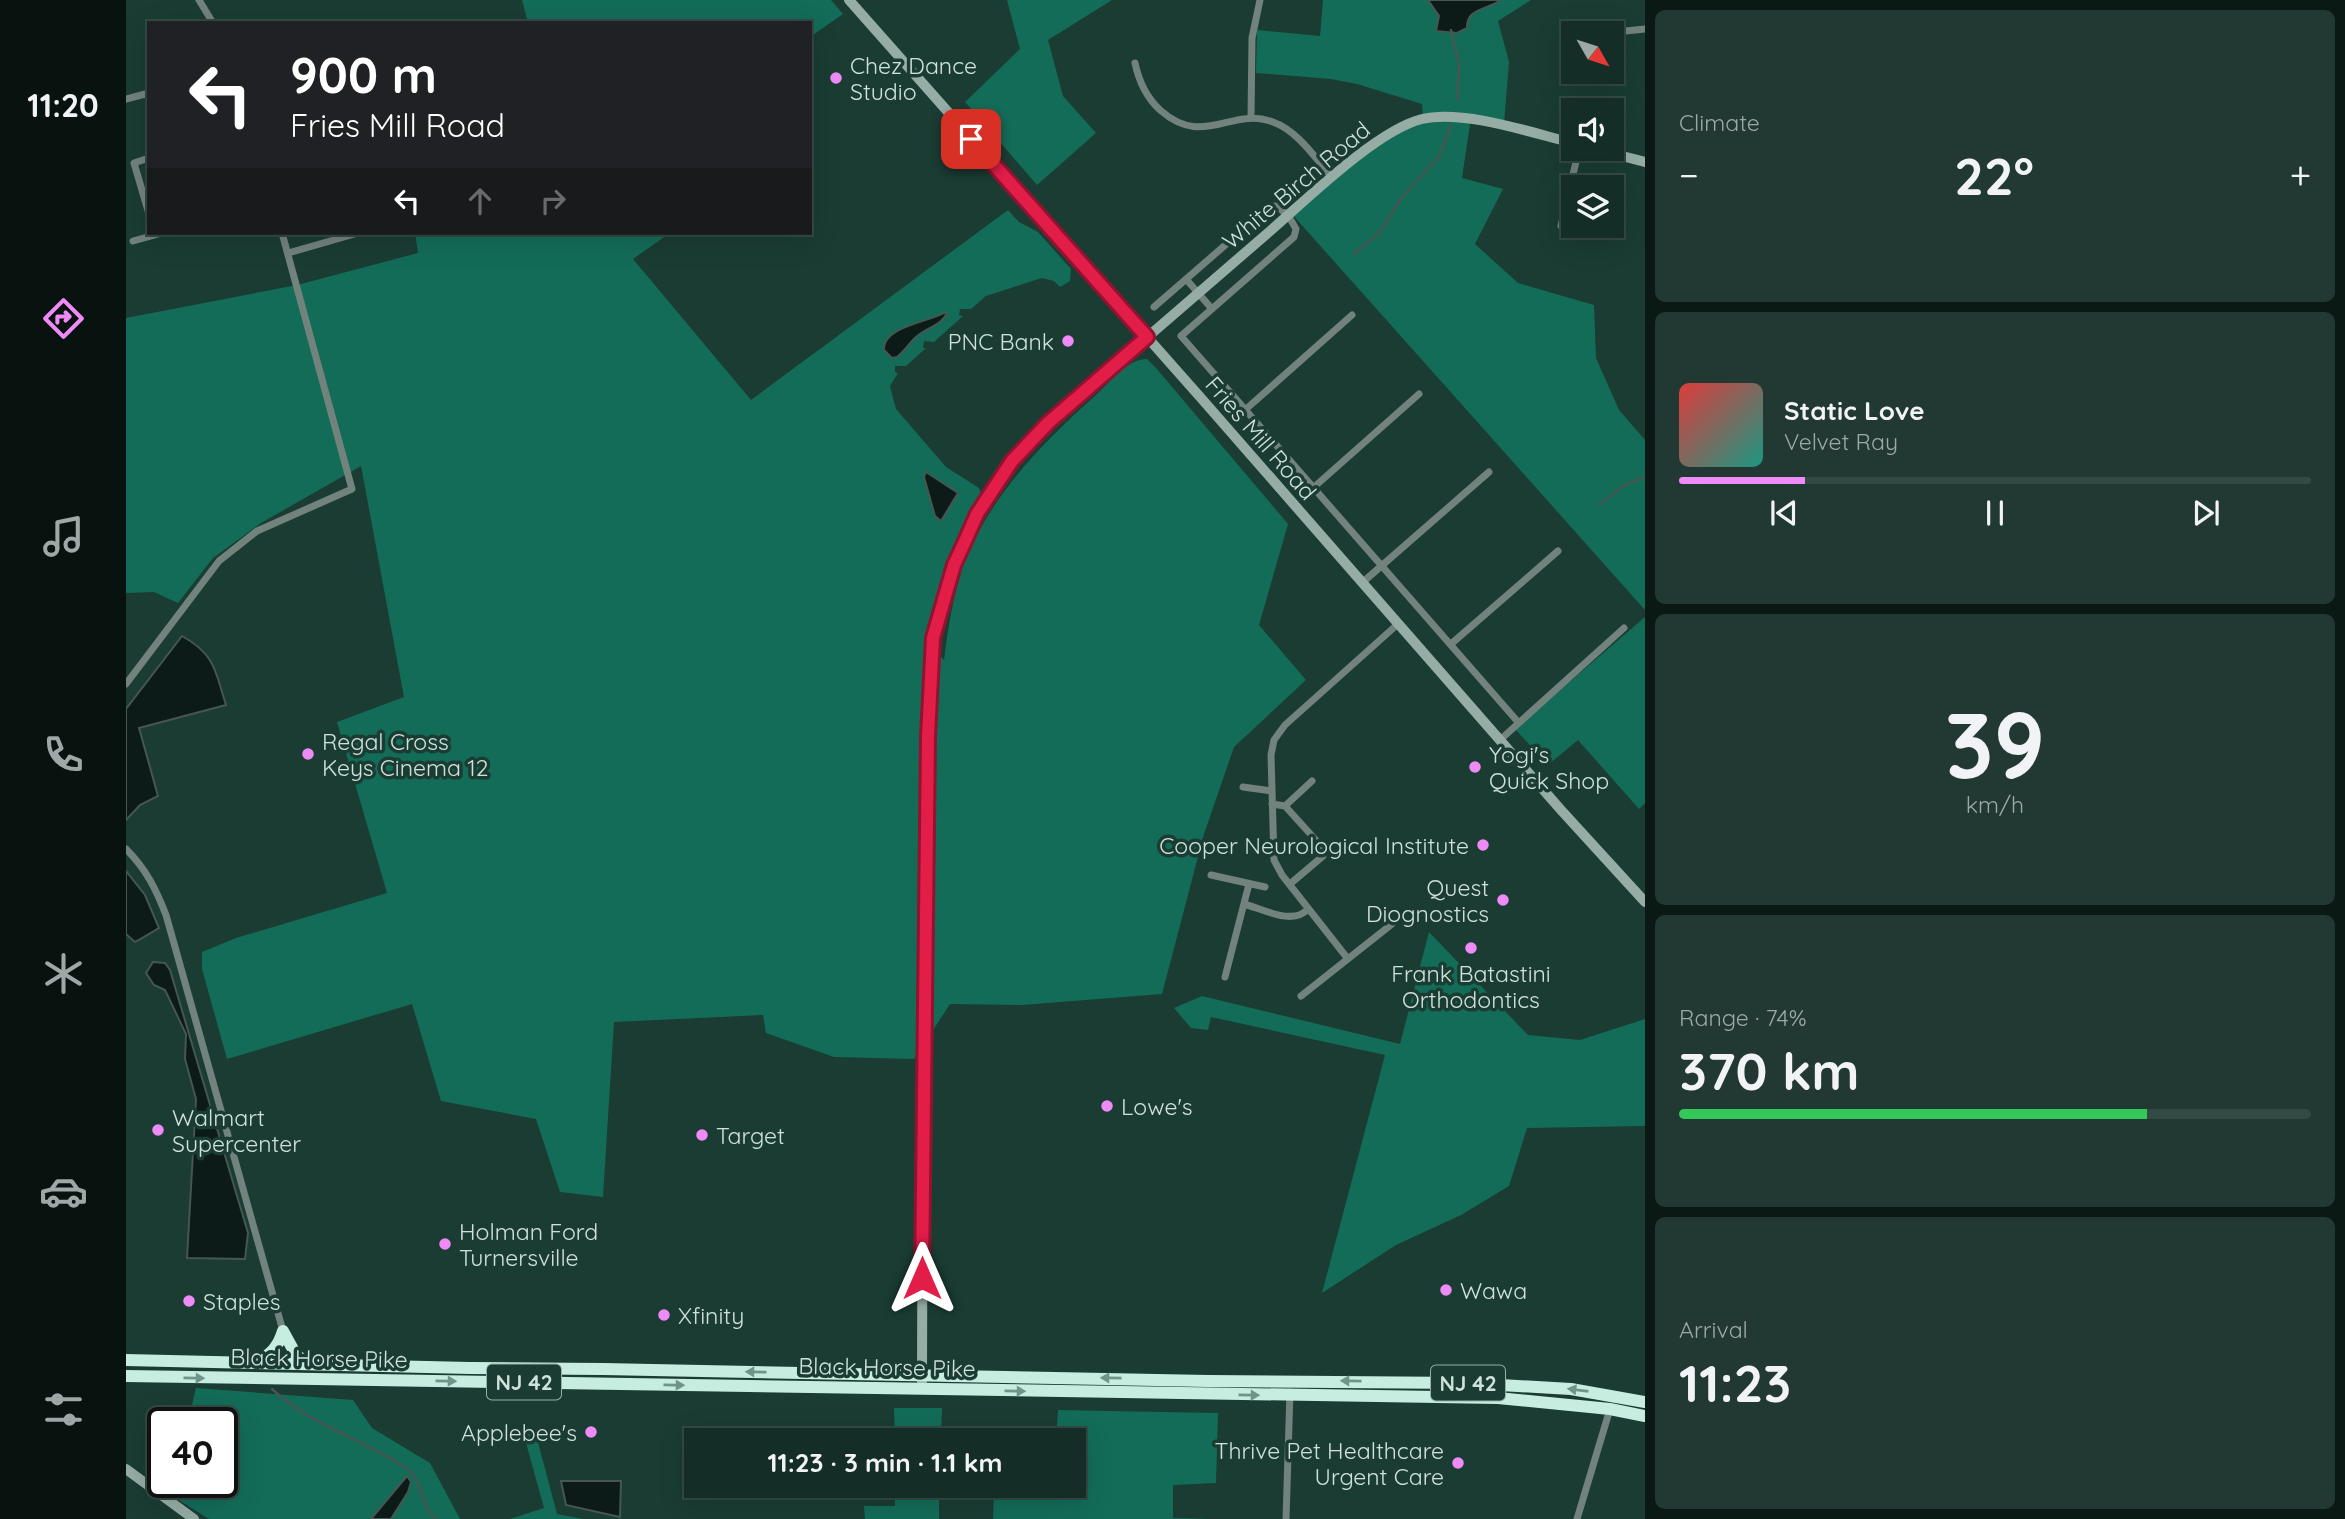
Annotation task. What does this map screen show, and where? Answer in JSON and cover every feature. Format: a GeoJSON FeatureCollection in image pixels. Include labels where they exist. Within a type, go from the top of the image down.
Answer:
{"type":"FeatureCollection","features":[{"type":"Feature","properties":{"kind":"highway"},"geometry":{"type":"LineString","coordinates":[[257,1363],[279,1345],[283,1331]]}},
{"type":"Feature","properties":{"kind":"highway"},"geometry":{"type":"LineString","coordinates":[[283,1331],[295,1353],[306,1364]]}},
{"type":"Feature","properties":{"kind":"highway","name":"Black Horse Pike"},"geometry":{"type":"LineString","coordinates":[[126,1360],[922,1375],[1208,1385],[1290,1396],[1498,1398],[1610,1409],[1645,1416]]}},
{"type":"Feature","properties":{"kind":"highway"},"geometry":{"type":"LineString","coordinates":[[556,1382],[558,1377],[568,1373],[603,1369]]}},
{"type":"Feature","properties":{"kind":"highway","name":"Black Horse Pike"},"geometry":{"type":"LineString","coordinates":[[126,1376],[922,1389],[1208,1385],[1289,1381],[1467,1383],[1572,1389],[1645,1402]]}},
{"type":"Feature","properties":{"kind":"street"},"geometry":{"type":"LineString","coordinates":[[199,0],[212,21]]}},
{"type":"Feature","properties":{"kind":"street"},"geometry":{"type":"LineString","coordinates":[[1251,118],[1252,38],[1260,0]]}},
{"type":"Feature","properties":{"kind":"street","name":"Fries Mill Road"},"geometry":{"type":"LineString","coordinates":[[856,3],[1500,740],[1645,902]]}},
{"type":"Feature","properties":{"kind":"street"},"geometry":{"type":"LineString","coordinates":[[1624,31],[1645,29]]}},
{"type":"Feature","properties":{"kind":"street"},"geometry":{"type":"LineString","coordinates":[[1135,63],[1140,82],[1151,100],[1165,114],[1181,124],[1201,128],[1251,118],[1269,120],[1287,129],[1332,177]]}},
{"type":"Feature","properties":{"kind":"street"},"geometry":{"type":"LineString","coordinates":[[126,99],[147,94]]}},
{"type":"Feature","properties":{"kind":"street","name":"White Birch Road"},"geometry":{"type":"LineString","coordinates":[[922,1389],[923,1016],[929,683],[933,638],[954,565],[977,514],[1012,461],[1048,423],[1332,177],[1396,130],[1422,119],[1440,116],[1481,121],[1561,140]]}},
{"type":"Feature","properties":{"kind":"street"},"geometry":{"type":"LineString","coordinates":[[1624,157],[1645,162]]}},
{"type":"Feature","properties":{"kind":"street"},"geometry":{"type":"LineString","coordinates":[[147,159],[134,163],[147,207]]}},
{"type":"Feature","properties":{"kind":"street"},"geometry":{"type":"LineString","coordinates":[[1154,307],[1269,207],[1280,207],[1288,215],[1296,229],[1294,237],[1181,336],[1518,722]]}},
{"type":"Feature","properties":{"kind":"street"},"geometry":{"type":"LineString","coordinates":[[133,241],[151,235]]}},
{"type":"Feature","properties":{"kind":"street"},"geometry":{"type":"LineString","coordinates":[[126,684],[219,561],[257,531],[352,489],[283,235]]}},
{"type":"Feature","properties":{"kind":"street"},"geometry":{"type":"LineString","coordinates":[[288,253],[351,235]]}},
{"type":"Feature","properties":{"kind":"street"},"geometry":{"type":"LineString","coordinates":[[1186,279],[1212,309]]}},
{"type":"Feature","properties":{"kind":"street"},"geometry":{"type":"LineString","coordinates":[[1245,410],[1352,315]]}},
{"type":"Feature","properties":{"kind":"street"},"geometry":{"type":"LineString","coordinates":[[1313,488],[1419,394]]}},
{"type":"Feature","properties":{"kind":"street"},"geometry":{"type":"LineString","coordinates":[[1363,582],[1489,472]]}},
{"type":"Feature","properties":{"kind":"street"},"geometry":{"type":"LineString","coordinates":[[1451,644],[1558,551]]}},
{"type":"Feature","properties":{"kind":"street"},"geometry":{"type":"LineString","coordinates":[[1348,959],[1282,875],[1273,853],[1271,755],[1274,740],[1285,725],[1399,623]]}},
{"type":"Feature","properties":{"kind":"street"},"geometry":{"type":"LineString","coordinates":[[1500,740],[1625,628]]}},
{"type":"Feature","properties":{"kind":"street"},"geometry":{"type":"LineString","coordinates":[[1285,806],[1312,781]]}},
{"type":"Feature","properties":{"kind":"street"},"geometry":{"type":"LineString","coordinates":[[1242,786],[1272,792]]}},
{"type":"Feature","properties":{"kind":"street"},"geometry":{"type":"LineString","coordinates":[[1272,804],[1285,806],[1324,848],[1322,856],[1290,884]]}},
{"type":"Feature","properties":{"kind":"street"},"geometry":{"type":"LineString","coordinates":[[126,849],[141,864],[155,886],[166,915],[283,1331]]}},
{"type":"Feature","properties":{"kind":"street"},"geometry":{"type":"LineString","coordinates":[[1211,876],[1265,887]]}},
{"type":"Feature","properties":{"kind":"street"},"geometry":{"type":"LineString","coordinates":[[1225,976],[1249,884]]}},
{"type":"Feature","properties":{"kind":"street"},"geometry":{"type":"LineString","coordinates":[[1244,904],[1291,918],[1302,915],[1308,909]]}},
{"type":"Feature","properties":{"kind":"street"},"geometry":{"type":"LineString","coordinates":[[1301,996],[1392,924]]}},
{"type":"Feature","properties":{"kind":"street"},"geometry":{"type":"LineString","coordinates":[[1286,1519],[1289,1381]]}},
{"type":"Feature","properties":{"kind":"street"},"geometry":{"type":"LineString","coordinates":[[1577,1519],[1610,1409]]}},
{"type":"Feature","properties":{"kind":"street"},"geometry":{"type":"LineString","coordinates":[[126,1469],[194,1519]]}},
{"type":"Feature","properties":{"kind":"green space"},"geometry":{"type":"Polygon","coordinates":[[[522,0],[831,0],[843,14],[812,36],[812,21],[527,21],[522,0]]]}},
{"type":"Feature","properties":{"kind":"green space"},"geometry":{"type":"Polygon","coordinates":[[[1007,0],[1112,0],[1048,40],[1063,96],[1096,133],[1037,185],[965,102],[1020,49],[1007,0]]]}},
{"type":"Feature","properties":{"kind":"green space"},"geometry":{"type":"Polygon","coordinates":[[[1323,0],[1531,0],[1498,21],[1509,62],[1504,124],[1471,118],[1462,178],[1503,189],[1475,244],[1518,283],[1594,305],[1596,358],[1619,410],[1645,440],[1645,610],[1291,213],[1380,138],[1423,118],[1422,104],[1357,84],[1331,79],[1256,73],[1257,30],[1320,36],[1323,0]]]}},
{"type":"Feature","properties":{"kind":"green space"},"geometry":{"type":"Polygon","coordinates":[[[1008,210],[1019,222],[1038,232],[1071,269],[1070,281],[1060,287],[1054,281],[1042,278],[986,296],[971,309],[960,309],[959,315],[963,316],[934,342],[924,341],[923,348],[926,348],[906,366],[895,366],[895,372],[898,373],[890,386],[896,409],[946,467],[979,488],[982,496],[951,555],[924,638],[944,660],[959,577],[974,541],[1002,494],[1056,432],[1119,372],[1140,360],[1147,359],[1156,368],[1288,524],[1259,625],[1306,680],[1234,747],[1204,834],[1162,994],[1022,1005],[950,1004],[914,1059],[834,1057],[766,1033],[763,1015],[614,1022],[603,1197],[560,1192],[536,1119],[441,1101],[412,1004],[227,1059],[202,969],[202,952],[236,938],[387,893],[337,722],[404,697],[361,466],[261,523],[213,558],[178,603],[154,592],[126,593],[126,318],[297,285],[418,253],[415,235],[667,235],[633,259],[751,400],[1008,210]]]}},
{"type":"Feature","properties":{"kind":"green space"},"geometry":{"type":"Polygon","coordinates":[[[1645,617],[1645,803],[1639,809],[1578,740],[1548,765],[1515,729],[1645,617]]]}},
{"type":"Feature","properties":{"kind":"green space"},"geometry":{"type":"Polygon","coordinates":[[[1429,932],[1528,1035],[1580,1040],[1645,1019],[1645,1126],[1527,1128],[1509,1186],[1461,1215],[1396,1245],[1322,1293],[1385,1055],[1211,1017],[1208,1030],[1191,1028],[1174,1008],[1202,996],[1400,1044],[1429,932]]]}},
{"type":"Feature","properties":{"kind":"green space"},"geometry":{"type":"Polygon","coordinates":[[[196,1388],[353,1400],[372,1428],[430,1463],[460,1519],[209,1519],[176,1498],[238,1498],[238,1407],[191,1407],[196,1388]]]}},
{"type":"Feature","properties":{"kind":"green space"},"geometry":{"type":"Polygon","coordinates":[[[894,1408],[942,1408],[941,1428],[895,1428],[894,1408]]]}},
{"type":"Feature","properties":{"kind":"green space"},"geometry":{"type":"Polygon","coordinates":[[[1058,1410],[1218,1413],[1216,1483],[1173,1485],[1173,1518],[1210,1519],[993,1519],[994,1498],[1086,1498],[1086,1428],[1057,1428],[1058,1410]]]}},
{"type":"Feature","properties":{"kind":"green space"},"geometry":{"type":"Polygon","coordinates":[[[534,1427],[557,1514],[583,1519],[510,1519],[544,1508],[523,1432],[534,1427]]]}},
{"type":"Feature","properties":{"kind":"green space"},"geometry":{"type":"Polygon","coordinates":[[[895,1498],[939,1498],[939,1519],[865,1519],[864,1506],[895,1506],[895,1498]]]}},
{"type":"Feature","properties":{"kind":"shaded area"},"geometry":{"type":"Polygon","coordinates":[[[1428,0],[1501,0],[1474,13],[1467,28],[1457,33],[1436,31],[1439,16],[1428,0]]]}},
{"type":"Feature","properties":{"kind":"shaded area"},"geometry":{"type":"Polygon","coordinates":[[[947,313],[941,321],[916,337],[897,357],[892,358],[884,350],[885,342],[898,331],[947,313]]]}},
{"type":"Feature","properties":{"kind":"shaded area"},"geometry":{"type":"Polygon","coordinates":[[[926,472],[958,493],[941,521],[935,516],[924,477],[926,472]]]}},
{"type":"Feature","properties":{"kind":"shaded area"},"geometry":{"type":"Polygon","coordinates":[[[182,636],[208,657],[226,705],[139,728],[158,796],[140,805],[126,820],[126,709],[182,636]]]}},
{"type":"Feature","properties":{"kind":"shaded area"},"geometry":{"type":"Polygon","coordinates":[[[126,871],[145,895],[159,928],[135,942],[126,934],[126,871]]]}},
{"type":"Feature","properties":{"kind":"shaded area"},"geometry":{"type":"Polygon","coordinates":[[[153,962],[165,963],[170,970],[248,1233],[245,1259],[187,1258],[196,1099],[185,1059],[186,1034],[165,990],[154,985],[146,973],[153,962]]]}},
{"type":"Feature","properties":{"kind":"shaded area"},"geometry":{"type":"Polygon","coordinates":[[[407,1476],[411,1482],[408,1492],[391,1519],[371,1519],[407,1476]]]}},
{"type":"Feature","properties":{"kind":"shaded area"},"geometry":{"type":"Polygon","coordinates":[[[561,1481],[621,1481],[620,1517],[566,1505],[561,1481]]]}},
{"type":"Feature","properties":{"kind":"waterway"},"geometry":{"type":"LineString","coordinates":[[1451,30],[1459,63],[1457,100]]}},
{"type":"Feature","properties":{"kind":"waterway"},"geometry":{"type":"LineString","coordinates":[[1354,254],[1380,232],[1400,200],[1439,156],[1451,126]]}},
{"type":"Feature","properties":{"kind":"waterway"},"geometry":{"type":"LineString","coordinates":[[1599,505],[1624,485],[1645,477]]}},
{"type":"Feature","properties":{"kind":"waterway"},"geometry":{"type":"LineString","coordinates":[[272,1389],[319,1422],[387,1456],[411,1472],[416,1478],[426,1506],[436,1519]]}},
{"type":"Feature","properties":{"kind":"place","name":"Chez Dance Studio"},"geometry":{"type":"Point","coordinates":[836,78]}},
{"type":"Feature","properties":{"kind":"place","name":"PNC Bank"},"geometry":{"type":"Point","coordinates":[1068,341]}},
{"type":"Feature","properties":{"kind":"place","name":"Regal Cross Keys Cinema 12"},"geometry":{"type":"Point","coordinates":[308,754]}},
{"type":"Feature","properties":{"kind":"place","name":"Yogi's Quick Shop"},"geometry":{"type":"Point","coordinates":[1475,767]}},
{"type":"Feature","properties":{"kind":"place","name":"Cooper Neurological Institute"},"geometry":{"type":"Point","coordinates":[1483,845]}},
{"type":"Feature","properties":{"kind":"place","name":"Quest Diognostics"},"geometry":{"type":"Point","coordinates":[1503,900]}},
{"type":"Feature","properties":{"kind":"place","name":"Frank Batastini Orthodontics"},"geometry":{"type":"Point","coordinates":[1471,948]}},
{"type":"Feature","properties":{"kind":"place","name":"Lowe's"},"geometry":{"type":"Point","coordinates":[1107,1106]}},
{"type":"Feature","properties":{"kind":"place","name":"Walmart Supercenter"},"geometry":{"type":"Point","coordinates":[158,1130]}},
{"type":"Feature","properties":{"kind":"place","name":"Target"},"geometry":{"type":"Point","coordinates":[702,1135]}},
{"type":"Feature","properties":{"kind":"place","name":"Holman Ford Turnersville"},"geometry":{"type":"Point","coordinates":[445,1244]}},
{"type":"Feature","properties":{"kind":"place","name":"Wawa"},"geometry":{"type":"Point","coordinates":[1446,1290]}},
{"type":"Feature","properties":{"kind":"place","name":"Staples"},"geometry":{"type":"Point","coordinates":[189,1301]}},
{"type":"Feature","properties":{"kind":"place","name":"Xfinity"},"geometry":{"type":"Point","coordinates":[664,1315]}},
{"type":"Feature","properties":{"kind":"place","name":"Applebee's"},"geometry":{"type":"Point","coordinates":[591,1432]}},
{"type":"Feature","properties":{"kind":"place","name":"Thrive Pet Healthcare Urgent Care"},"geometry":{"type":"Point","coordinates":[1458,1463]}},
{"type":"Feature","properties":{"kind":"route"},"geometry":{"type":"LineString","coordinates":[[922,1278],[928,736],[933,638],[954,565],[977,514],[1012,461],[1048,423],[1147,337],[971,139]]}}]}
